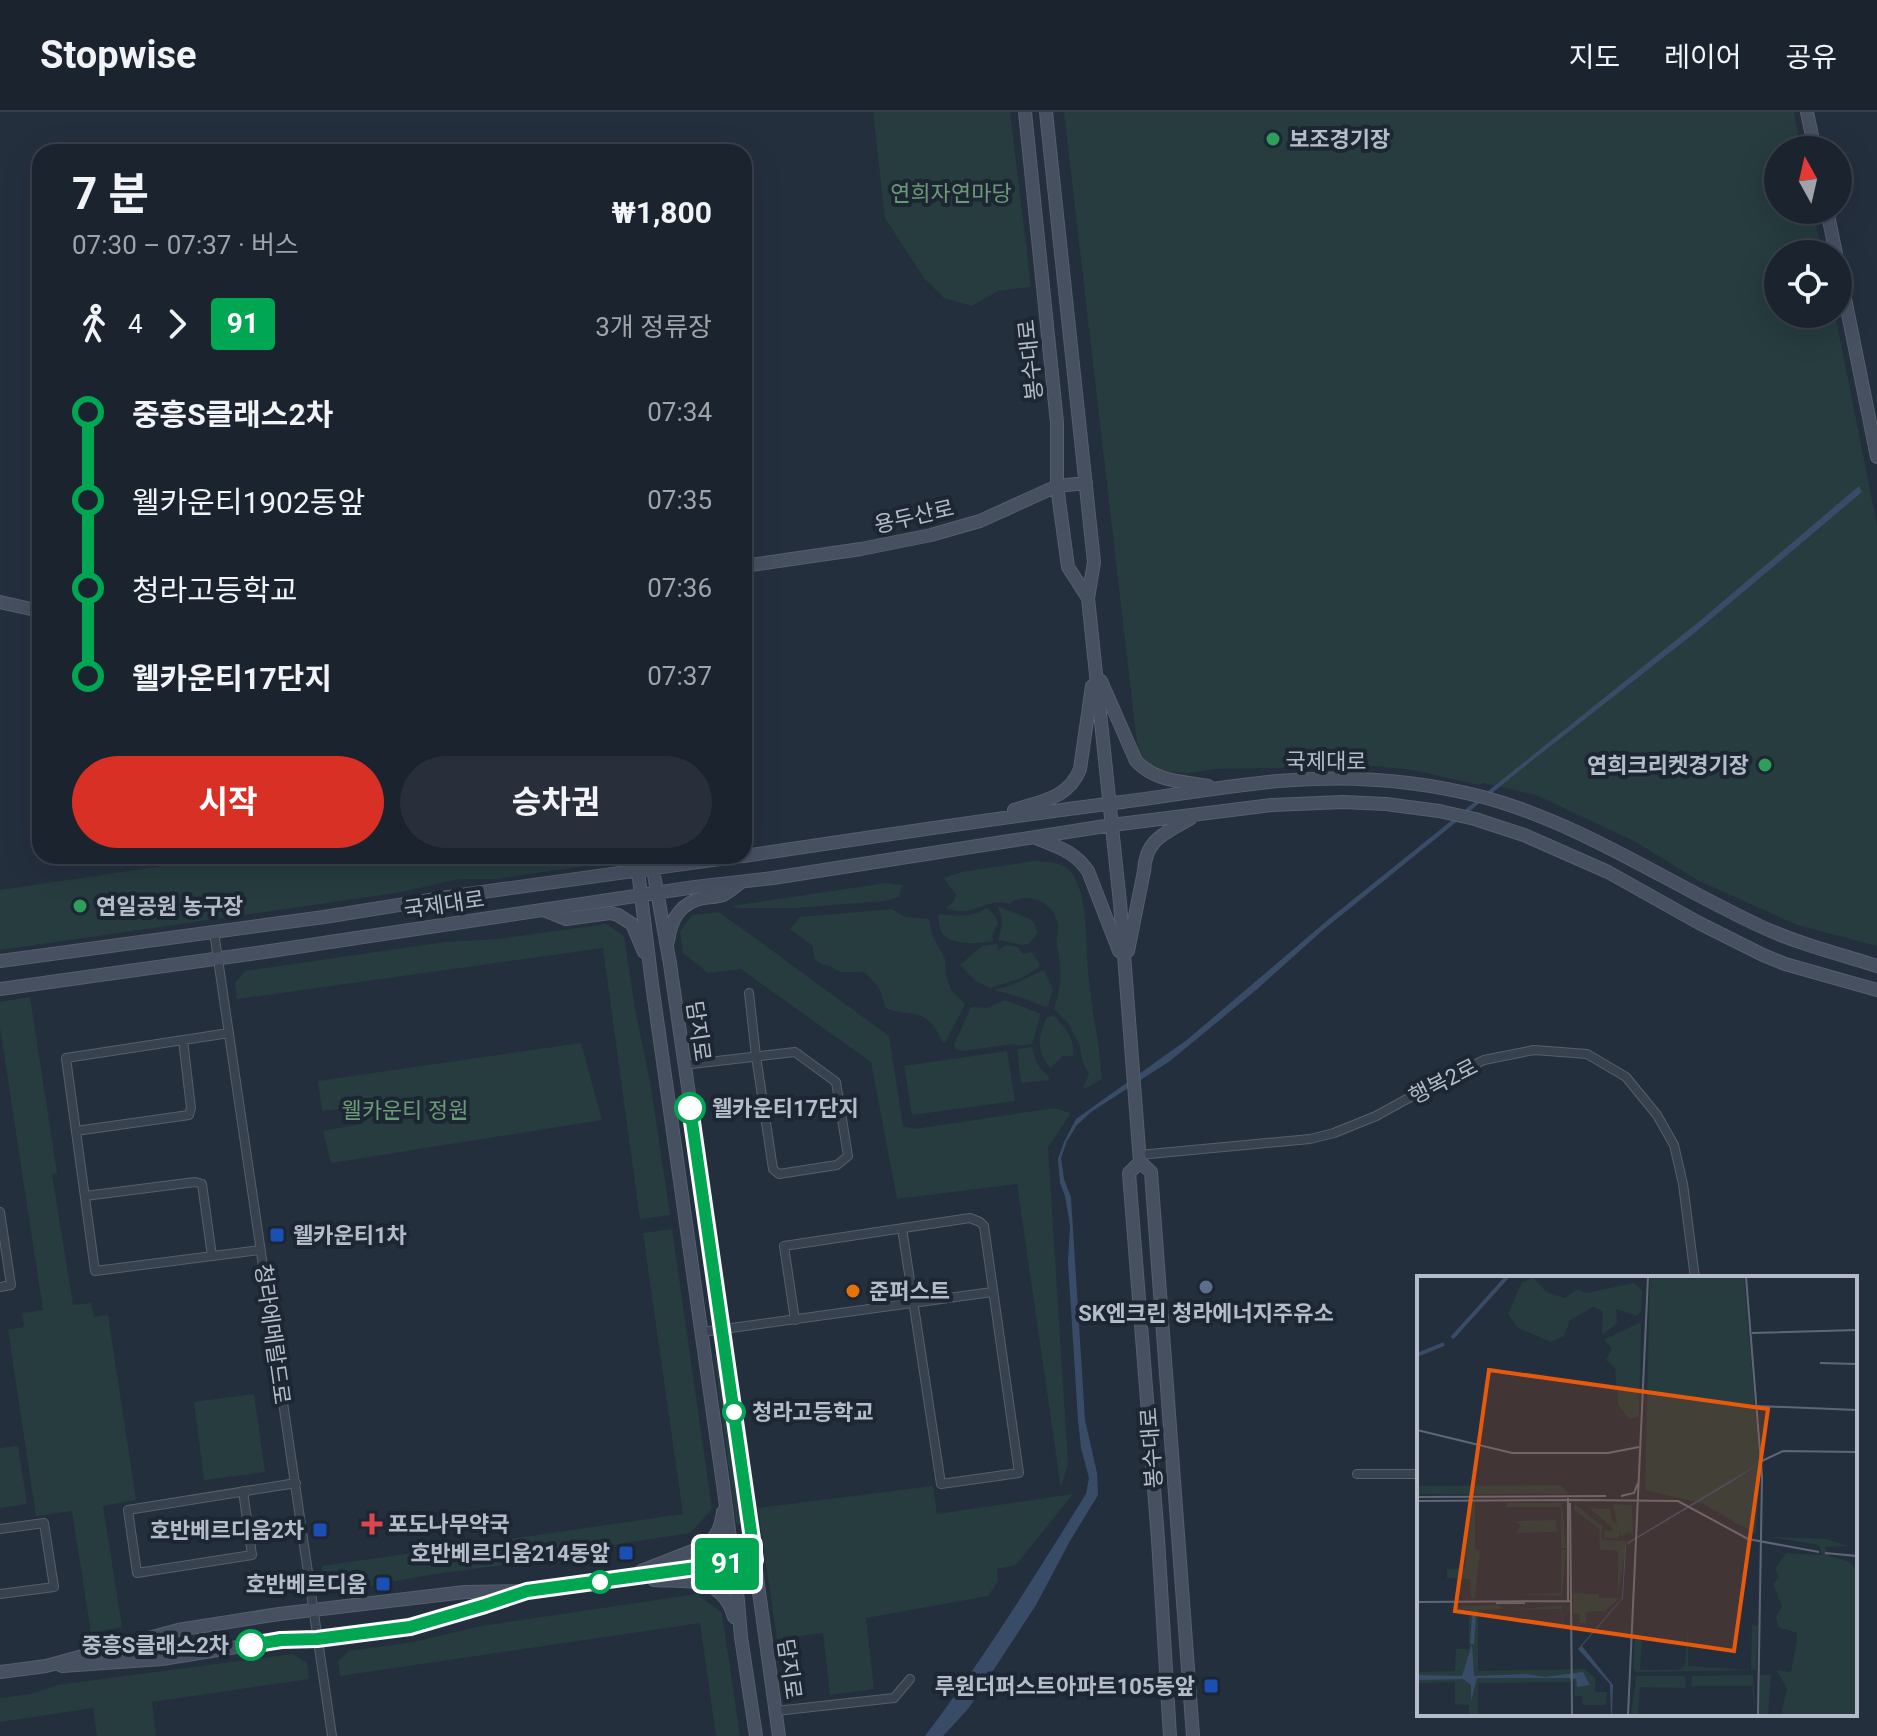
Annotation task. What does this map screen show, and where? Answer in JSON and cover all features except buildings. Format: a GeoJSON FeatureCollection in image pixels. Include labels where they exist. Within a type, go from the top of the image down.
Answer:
{"type":"FeatureCollection","features":[{"type":"Feature","properties":{"kind":"main road","name":"봉수대로"},"geometry":{"type":"LineString","coordinates":[[1025,112],[1057,423],[1057,486],[1068,567],[1088,598]]}},
{"type":"Feature","properties":{"kind":"main road","name":"봉수대로"},"geometry":{"type":"LineString","coordinates":[[1046,112],[1094,562],[1088,598],[1112,825],[1140,1159],[1151,1172],[1193,1736]]}},
{"type":"Feature","properties":{"kind":"main road"},"geometry":{"type":"LineString","coordinates":[[1807,112],[1812,136]]}},
{"type":"Feature","properties":{"kind":"main road"},"geometry":{"type":"LineString","coordinates":[[1851,328],[1877,457]]}},
{"type":"Feature","properties":{"kind":"main road","name":"용두산로"},"geometry":{"type":"LineString","coordinates":[[752,565],[931,535],[980,521],[1057,486],[1086,483]]}},
{"type":"Feature","properties":{"kind":"main road"},"geometry":{"type":"LineString","coordinates":[[0,602],[32,609]]}},
{"type":"Feature","properties":{"kind":"main road"},"geometry":{"type":"LineString","coordinates":[[1095,669],[1136,761],[1145,770],[1166,779],[1223,789]]}},
{"type":"Feature","properties":{"kind":"main road"},"geometry":{"type":"LineString","coordinates":[[984,819],[1058,795],[1076,781],[1095,669]]}},
{"type":"Feature","properties":{"kind":"main road","name":"국제대로"},"geometry":{"type":"LineString","coordinates":[[752,855],[984,819],[1280,781],[1380,781],[1445,789],[1520,810],[1613,849],[1764,928],[1877,966]]}},
{"type":"Feature","properties":{"kind":"main road"},"geometry":{"type":"LineString","coordinates":[[1196,815],[1176,811],[1173,807],[1180,798],[1197,792]]}},
{"type":"Feature","properties":{"kind":"main road","name":"국제대로"},"geometry":{"type":"LineString","coordinates":[[0,989],[742,882],[1112,825],[1272,805],[1323,802],[1427,810],[1497,826],[1547,844],[1608,872],[1763,955],[1873,990]]}},
{"type":"Feature","properties":{"kind":"main road"},"geometry":{"type":"LineString","coordinates":[[1017,815],[1026,817],[1031,823],[1027,834],[1017,839]]}},
{"type":"Feature","properties":{"kind":"main road"},"geometry":{"type":"LineString","coordinates":[[1125,966],[1148,848],[1162,835],[1196,815]]}},
{"type":"Feature","properties":{"kind":"main road"},"geometry":{"type":"LineString","coordinates":[[1033,837],[1068,851],[1083,863],[1125,966]]}},
{"type":"Feature","properties":{"kind":"main road","name":"국제대로"},"geometry":{"type":"LineString","coordinates":[[0,961],[687,864]]}},
{"type":"Feature","properties":{"kind":"main road","name":"담지로"},"geometry":{"type":"LineString","coordinates":[[653,869],[670,964],[779,1736]]}},
{"type":"Feature","properties":{"kind":"main road"},"geometry":{"type":"LineString","coordinates":[[638,871],[756,1736]]}},
{"type":"Feature","properties":{"kind":"main road"},"geometry":{"type":"LineString","coordinates":[[670,964],[670,928],[681,909],[698,899],[722,895],[742,882]]}},
{"type":"Feature","properties":{"kind":"main road"},"geometry":{"type":"LineString","coordinates":[[543,910],[566,919],[610,913],[627,919],[650,965]]}},
{"type":"Feature","properties":{"kind":"main road"},"geometry":{"type":"LineString","coordinates":[[650,965],[652,941],[656,939],[670,964]]}},
{"type":"Feature","properties":{"kind":"main road"},"geometry":{"type":"LineString","coordinates":[[1851,958],[1877,957]]}},
{"type":"Feature","properties":{"kind":"main road","name":"봉수대로"},"geometry":{"type":"LineString","coordinates":[[1140,1159],[1129,1173],[1170,1736]]}},
{"type":"Feature","properties":{"kind":"main road"},"geometry":{"type":"LineString","coordinates":[[623,1579],[713,1540],[721,1527],[724,1491]]}},
{"type":"Feature","properties":{"kind":"main road"},"geometry":{"type":"LineString","coordinates":[[46,1666],[178,1630],[280,1613],[465,1592],[527,1591],[755,1560]]}},
{"type":"Feature","properties":{"kind":"main road"},"geometry":{"type":"LineString","coordinates":[[623,1579],[680,1581],[711,1586],[730,1603],[741,1637]]}},
{"type":"Feature","properties":{"kind":"main road"},"geometry":{"type":"LineString","coordinates":[[0,1672],[162,1659],[281,1640],[317,1639],[410,1627],[527,1591]]}},
{"type":"Feature","properties":{"kind":"street","name":"청라에메랄드로"},"geometry":{"type":"LineString","coordinates":[[214,932],[332,1736]]}},
{"type":"Feature","properties":{"kind":"street"},"geometry":{"type":"LineString","coordinates":[[683,1065],[756,1056],[795,1052],[836,1082],[848,1156],[837,1165],[779,1174],[773,1169],[756,1056],[749,993]]}},
{"type":"Feature","properties":{"kind":"street"},"geometry":{"type":"LineString","coordinates":[[229,1033],[66,1058],[95,1271],[260,1250]]}},
{"type":"Feature","properties":{"kind":"street"},"geometry":{"type":"LineString","coordinates":[[76,1131],[189,1115],[191,1108],[183,1040]]}},
{"type":"Feature","properties":{"kind":"street","name":"행복2로"},"geometry":{"type":"LineString","coordinates":[[1140,1159],[1310,1139],[1376,1116],[1484,1060],[1534,1050],[1587,1054],[1626,1077],[1657,1115],[1674,1145],[1683,1184],[1695,1276]]}},
{"type":"Feature","properties":{"kind":"street"},"geometry":{"type":"LineString","coordinates":[[85,1196],[195,1182],[202,1184],[212,1256]]}},
{"type":"Feature","properties":{"kind":"street"},"geometry":{"type":"LineString","coordinates":[[0,1212],[11,1285],[0,1287]]}},
{"type":"Feature","properties":{"kind":"street"},"geometry":{"type":"LineString","coordinates":[[795,1320],[784,1246],[902,1228],[970,1218],[980,1222],[984,1226],[1019,1473],[941,1484],[902,1228]]}},
{"type":"Feature","properties":{"kind":"street"},"geometry":{"type":"LineString","coordinates":[[702,1332],[992,1292]]}},
{"type":"Feature","properties":{"kind":"street"},"geometry":{"type":"LineString","coordinates":[[1357,1474],[1417,1474]]}},
{"type":"Feature","properties":{"kind":"street"},"geometry":{"type":"LineString","coordinates":[[243,1491],[252,1555],[137,1573],[128,1510],[243,1491],[296,1483]]}},
{"type":"Feature","properties":{"kind":"street"},"geometry":{"type":"LineString","coordinates":[[0,1529],[44,1523],[54,1587],[0,1594]]}},
{"type":"Feature","properties":{"kind":"street"},"geometry":{"type":"LineString","coordinates":[[776,1711],[894,1698],[910,1679]]}},
{"type":"Feature","properties":{"kind":"green space","name":"연희자연마당"},"geometry":{"type":"Polygon","coordinates":[[[873,112],[1010,112],[1031,287],[998,291],[972,306],[944,298],[924,278],[885,218],[873,112]]]}},
{"type":"Feature","properties":{"kind":"green space"},"geometry":{"type":"Polygon","coordinates":[[[1064,112],[1794,112],[1798,136],[1764,136],[1764,224],[1816,224],[1819,240],[1764,240],[1764,328],[1838,328],[1877,525],[1877,946],[1797,925],[1699,881],[1636,842],[1536,795],[1413,770],[1375,766],[1160,772],[1141,757],[1064,112]]]}},
{"type":"Feature","properties":{"kind":"green space"},"geometry":{"type":"Polygon","coordinates":[[[1034,861],[1055,863],[1069,870],[1082,897],[1090,992],[1102,1079],[1085,1089],[1089,1074],[1080,1046],[1069,1024],[1054,1009],[1060,971],[1058,926],[1050,909],[1039,900],[1027,898],[965,911],[946,908],[956,895],[944,878],[962,872],[1034,861]]]}},
{"type":"Feature","properties":{"kind":"green space"},"geometry":{"type":"Polygon","coordinates":[[[176,864],[600,864],[496,879],[460,879],[396,893],[0,950],[0,890],[176,864]]]}},
{"type":"Feature","properties":{"kind":"green space"},"geometry":{"type":"Polygon","coordinates":[[[886,883],[902,885],[899,897],[885,901],[795,908],[732,906],[886,883]]]}},
{"type":"Feature","properties":{"kind":"green space"},"geometry":{"type":"Polygon","coordinates":[[[997,906],[1030,919],[1037,932],[1030,943],[1024,945],[998,940],[1002,922],[997,906]]]}},
{"type":"Feature","properties":{"kind":"green space"},"geometry":{"type":"Polygon","coordinates":[[[987,908],[998,923],[993,941],[965,943],[942,933],[939,914],[970,915],[987,908]]]}},
{"type":"Feature","properties":{"kind":"green space"},"geometry":{"type":"Polygon","coordinates":[[[891,909],[906,917],[929,919],[932,935],[945,959],[951,990],[965,1004],[946,1041],[943,1042],[933,1025],[923,1017],[886,1008],[879,988],[866,973],[838,971],[817,961],[813,946],[790,929],[800,917],[891,909]]]}},
{"type":"Feature","properties":{"kind":"green space"},"geometry":{"type":"Polygon","coordinates":[[[719,912],[889,1036],[903,1126],[915,1129],[1054,1108],[1071,1113],[1048,1147],[1068,1464],[1061,1488],[1017,1184],[897,1199],[871,1062],[741,969],[708,973],[683,953],[680,932],[692,915],[719,912]]]}},
{"type":"Feature","properties":{"kind":"green space"},"geometry":{"type":"Polygon","coordinates":[[[606,924],[624,936],[670,1215],[640,1219],[603,948],[237,999],[235,983],[245,971],[445,942],[498,939],[606,924]]]}},
{"type":"Feature","properties":{"kind":"green space"},"geometry":{"type":"Polygon","coordinates":[[[997,944],[998,950],[1006,945],[1018,947],[1022,954],[1031,952],[1041,966],[1022,978],[990,988],[977,982],[960,965],[982,946],[997,944]]]}},
{"type":"Feature","properties":{"kind":"green space"},"geometry":{"type":"Polygon","coordinates":[[[1044,970],[1053,990],[1047,1008],[994,990],[1011,985],[1044,970]]]}},
{"type":"Feature","properties":{"kind":"green space"},"geometry":{"type":"Polygon","coordinates":[[[30,997],[57,1173],[52,1174],[73,1305],[91,1303],[94,1317],[108,1315],[136,1500],[103,1506],[122,1627],[91,1633],[72,1511],[36,1516],[8,1330],[24,1327],[22,1313],[43,1310],[0,1027],[0,1002],[30,997]]]}},
{"type":"Feature","properties":{"kind":"green space"},"geometry":{"type":"Polygon","coordinates":[[[1005,1000],[1041,1014],[1032,1044],[956,1049],[954,1045],[971,1007],[987,1008],[1005,1000]]]}},
{"type":"Feature","properties":{"kind":"green space"},"geometry":{"type":"Polygon","coordinates":[[[1054,1016],[1071,1039],[1073,1056],[1063,1056],[1050,1068],[1042,1056],[1040,1037],[1047,1017],[1054,1016]]]}},
{"type":"Feature","properties":{"kind":"green space","name":"웰카운티 정원"},"geometry":{"type":"Polygon","coordinates":[[[581,1043],[602,1120],[331,1163],[323,1131],[360,1124],[359,1107],[322,1111],[318,1081],[581,1043]]]}},
{"type":"Feature","properties":{"kind":"green space"},"geometry":{"type":"Polygon","coordinates":[[[1032,1047],[1037,1063],[1049,1080],[1021,1083],[1017,1049],[1032,1047]]]}},
{"type":"Feature","properties":{"kind":"green space"},"geometry":{"type":"Polygon","coordinates":[[[1007,1051],[1015,1101],[912,1115],[904,1066],[1007,1051]]]}},
{"type":"Feature","properties":{"kind":"green space"},"geometry":{"type":"Polygon","coordinates":[[[672,1229],[712,1509],[690,1533],[549,1559],[435,1574],[340,1591],[324,1580],[322,1566],[683,1514],[643,1233],[672,1229]]]}},
{"type":"Feature","properties":{"kind":"green space"},"geometry":{"type":"Polygon","coordinates":[[[714,1354],[720,1358],[742,1521],[739,1525],[736,1522],[714,1354]]]}},
{"type":"Feature","properties":{"kind":"green space"},"geometry":{"type":"Polygon","coordinates":[[[254,1394],[265,1472],[204,1480],[194,1402],[254,1394]]]}},
{"type":"Feature","properties":{"kind":"green space"},"geometry":{"type":"Polygon","coordinates":[[[18,1446],[27,1504],[0,1508],[0,1448],[18,1446]]]}},
{"type":"Feature","properties":{"kind":"green space"},"geometry":{"type":"Polygon","coordinates":[[[933,1486],[937,1514],[1073,1494],[1016,1565],[997,1569],[998,1581],[988,1596],[866,1618],[874,1689],[830,1695],[823,1633],[777,1639],[758,1508],[933,1486]]]}},
{"type":"Feature","properties":{"kind":"green space"},"geometry":{"type":"Polygon","coordinates":[[[697,1594],[722,1613],[740,1736],[716,1736],[700,1623],[340,1676],[338,1661],[349,1651],[414,1642],[481,1626],[697,1594]]]}},
{"type":"Feature","properties":{"kind":"green space"},"geometry":{"type":"Polygon","coordinates":[[[293,1654],[307,1663],[309,1679],[152,1702],[156,1736],[97,1736],[93,1708],[0,1722],[0,1698],[31,1694],[57,1685],[293,1654]]]}},
{"type":"Feature","properties":{"kind":"water"},"geometry":{"type":"Polygon","coordinates":[[[1859,486],[1862,492],[1692,635],[1323,930],[1170,1061],[1091,1112],[1077,1125],[1061,1158],[1071,1198],[1085,1420],[1097,1473],[1098,1495],[1036,1605],[968,1709],[943,1736],[925,1736],[988,1647],[1086,1494],[1089,1478],[1078,1420],[1068,1262],[1070,1225],[1058,1159],[1076,1119],[1188,1039],[1329,919],[1701,620],[1859,486]]]}},
{"type":"Feature","properties":{"kind":"bus line","name":"91"},"geometry":{"type":"LineString","coordinates":[[251,1645],[410,1627],[527,1591],[755,1560],[690,1108]]}},
{"type":"Feature","properties":{"kind":"place","name":"보조경기장"},"geometry":{"type":"Point","coordinates":[1273,139]}},
{"type":"Feature","properties":{"kind":"place","name":"연희크리켓경기장"},"geometry":{"type":"Point","coordinates":[1765,765]}},
{"type":"Feature","properties":{"kind":"place","name":"연일공원 농구장"},"geometry":{"type":"Point","coordinates":[80,906]}},
{"type":"Feature","properties":{"kind":"place","name":"웰카운티17단지"},"geometry":{"type":"Point","coordinates":[690,1108]}},
{"type":"Feature","properties":{"kind":"place","name":"웰카운티1차"},"geometry":{"type":"Point","coordinates":[277,1235]}},
{"type":"Feature","properties":{"kind":"place","name":"SK엔크린 청라에너지주유소"},"geometry":{"type":"Point","coordinates":[1206,1287]}},
{"type":"Feature","properties":{"kind":"place","name":"준퍼스트"},"geometry":{"type":"Point","coordinates":[853,1291]}},
{"type":"Feature","properties":{"kind":"place","name":"청라고등학교"},"geometry":{"type":"Point","coordinates":[734,1412]}},
{"type":"Feature","properties":{"kind":"place","name":"포도나무약국"},"geometry":{"type":"Point","coordinates":[372,1524]}},
{"type":"Feature","properties":{"kind":"place","name":"호반베르디움2차"},"geometry":{"type":"Point","coordinates":[320,1530]}},
{"type":"Feature","properties":{"kind":"place","name":"호반베르디움214동앞"},"geometry":{"type":"Point","coordinates":[626,1553]}},
{"type":"Feature","properties":{"kind":"place","name":"호반베르디움"},"geometry":{"type":"Point","coordinates":[383,1584]}},
{"type":"Feature","properties":{"kind":"place","name":"중흥S클래스2차"},"geometry":{"type":"Point","coordinates":[251,1645]}},
{"type":"Feature","properties":{"kind":"place","name":"루원더퍼스트아파트105동앞"},"geometry":{"type":"Point","coordinates":[1211,1686]}}]}
